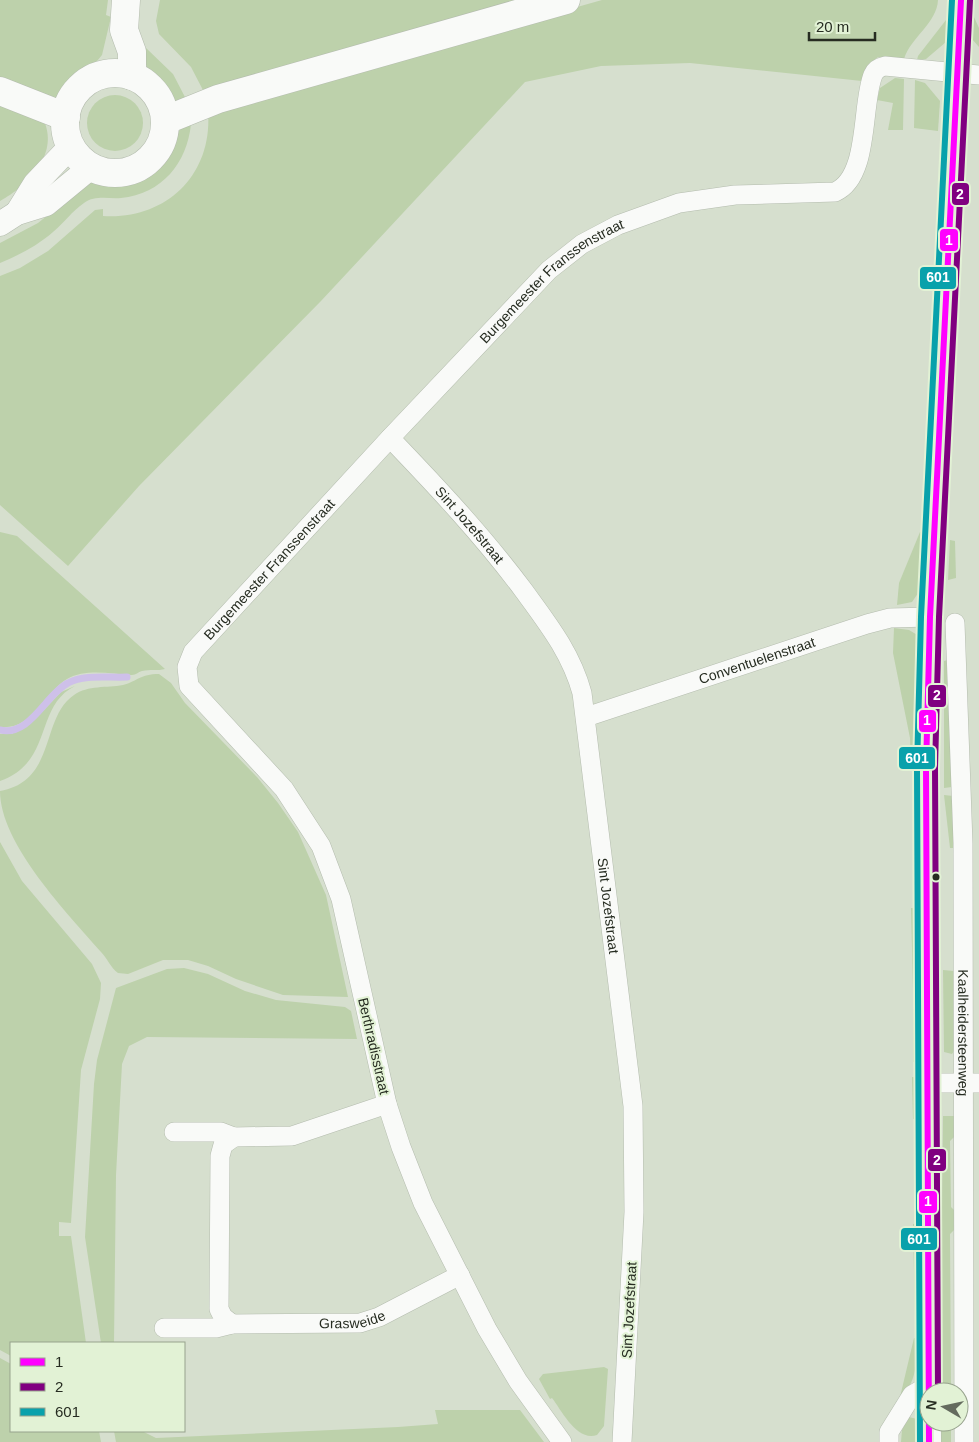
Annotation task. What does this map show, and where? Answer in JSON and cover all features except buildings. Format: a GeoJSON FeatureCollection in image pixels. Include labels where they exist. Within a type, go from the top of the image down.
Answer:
{"type":"FeatureCollection","features":[{"type":"Feature","properties":{"kind":"main road"},"geometry":{"type":"LineString","coordinates":[[166,120],[218,99],[566,0]]}},
{"type":"Feature","properties":{"kind":"main road"},"geometry":{"type":"LineString","coordinates":[[118,75],[132,52],[125,12]]}},
{"type":"Feature","properties":{"kind":"main road"},"geometry":{"type":"LineString","coordinates":[[118,75],[145,82],[155,92],[162,105],[166,120],[164,135],[158,150],[142,165],[121,173],[105,173],[91,167],[76,155],[67,137],[66,117],[75,94],[88,82],[118,75]]}},
{"type":"Feature","properties":{"kind":"main road"},"geometry":{"type":"LineString","coordinates":[[0,91],[22,98],[66,117]]}},
{"type":"Feature","properties":{"kind":"street"},"geometry":{"type":"LineString","coordinates":[[929,1382],[926,768],[930,617],[968,74],[961,0]]}},
{"type":"Feature","properties":{"kind":"street","name":"Burgemeester Franssenstraat"},"geometry":{"type":"LineString","coordinates":[[189,660],[193,652],[390,438],[549,270],[582,244],[618,224],[653,210],[680,203],[735,195],[826,194],[841,190],[854,173],[864,130],[872,78],[877,70],[886,66],[968,74]]}},
{"type":"Feature","properties":{"kind":"street"},"geometry":{"type":"LineString","coordinates":[[9,219],[35,184],[71,146]]}},
{"type":"Feature","properties":{"kind":"street"},"geometry":{"type":"LineString","coordinates":[[9,219],[46,204],[91,167]]}},
{"type":"Feature","properties":{"kind":"street","name":"Sint Jozefstraat"},"geometry":{"type":"LineString","coordinates":[[390,438],[456,506],[498,557],[556,635],[575,669],[586,717],[633,1106],[634,1212],[622,1442]]}},
{"type":"Feature","properties":{"kind":"street","name":"Conventuelenstraat"},"geometry":{"type":"LineString","coordinates":[[586,717],[867,624],[890,618],[930,617]]}},
{"type":"Feature","properties":{"kind":"street","name":"Kaalheidersteenweg"},"geometry":{"type":"LineString","coordinates":[[955,623],[971,1083],[964,1442]]}},
{"type":"Feature","properties":{"kind":"street","name":"Berthradisstraat"},"geometry":{"type":"LineString","coordinates":[[189,660],[186,674],[189,686],[284,789],[325,854],[341,900],[387,1104],[400,1147],[423,1203],[487,1329],[518,1381],[562,1442]]}},
{"type":"Feature","properties":{"kind":"street"},"geometry":{"type":"LineString","coordinates":[[928,1083],[971,1083]]}},
{"type":"Feature","properties":{"kind":"street"},"geometry":{"type":"LineString","coordinates":[[174,1132],[222,1132],[234,1137],[292,1136],[387,1104]]}},
{"type":"Feature","properties":{"kind":"street"},"geometry":{"type":"LineString","coordinates":[[232,1324],[223,1317],[219,1309],[220,1156],[223,1145],[234,1137]]}},
{"type":"Feature","properties":{"kind":"street","name":"Grasweide"},"geometry":{"type":"LineString","coordinates":[[164,1328],[216,1328],[232,1324],[360,1323],[379,1317],[460,1275]]}},
{"type":"Feature","properties":{"kind":"street"},"geometry":{"type":"LineString","coordinates":[[889,1442],[889,1432],[912,1395],[919,1391]]}},
{"type":"Feature","properties":{"kind":"green space"},"geometry":{"type":"Polygon","coordinates":[[[0,0],[108,0],[106,15],[111,17],[102,55],[74,79],[60,101],[0,85],[0,0]]]}},
{"type":"Feature","properties":{"kind":"green space"},"geometry":{"type":"Polygon","coordinates":[[[160,0],[539,0],[205,94],[191,67],[159,34],[156,21],[160,0]]]}},
{"type":"Feature","properties":{"kind":"green space"},"geometry":{"type":"Polygon","coordinates":[[[602,0],[938,0],[937,8],[929,23],[907,51],[904,59],[878,57],[868,65],[862,81],[690,63],[601,66],[525,82],[321,301],[139,486],[68,566],[0,505],[0,276],[20,268],[48,251],[95,210],[103,209],[103,216],[126,215],[147,210],[165,201],[181,189],[194,173],[203,155],[208,134],[208,111],[602,0]]]}},
{"type":"Feature","properties":{"kind":"green space"},"geometry":{"type":"Polygon","coordinates":[[[974,17],[979,28],[979,47],[972,39],[974,17]]]}},
{"type":"Feature","properties":{"kind":"green space"},"geometry":{"type":"Polygon","coordinates":[[[946,20],[948,22],[946,42],[926,59],[917,60],[918,56],[946,20]]]}},
{"type":"Feature","properties":{"kind":"green space"},"geometry":{"type":"Polygon","coordinates":[[[146,48],[173,74],[186,99],[172,104],[150,72],[143,58],[140,51],[146,48]]]}},
{"type":"Feature","properties":{"kind":"green space"},"geometry":{"type":"Polygon","coordinates":[[[895,78],[904,79],[903,130],[888,130],[893,103],[877,100],[880,88],[895,78]]]}},
{"type":"Feature","properties":{"kind":"green space"},"geometry":{"type":"Polygon","coordinates":[[[915,80],[925,83],[940,101],[938,131],[914,128],[915,80]]]}},
{"type":"Feature","properties":{"kind":"green space"},"geometry":{"type":"Polygon","coordinates":[[[109,95],[121,95],[131,99],[139,107],[143,123],[139,139],[131,147],[121,151],[109,151],[99,147],[91,139],[87,129],[87,117],[91,107],[99,99],[109,95]]]}},
{"type":"Feature","properties":{"kind":"green space"},"geometry":{"type":"Polygon","coordinates":[[[0,98],[44,121],[48,134],[44,157],[38,168],[20,187],[0,201],[0,98]]]}},
{"type":"Feature","properties":{"kind":"green space"},"geometry":{"type":"Polygon","coordinates":[[[183,124],[191,124],[189,138],[184,151],[170,174],[160,183],[136,195],[121,198],[97,198],[84,203],[41,242],[0,263],[0,243],[38,223],[88,183],[122,182],[137,179],[150,171],[164,158],[183,124]]]}},
{"type":"Feature","properties":{"kind":"green space"},"geometry":{"type":"Polygon","coordinates":[[[0,532],[17,536],[165,669],[145,670],[135,675],[99,672],[74,676],[59,685],[30,717],[12,726],[0,727],[0,532]]]}},
{"type":"Feature","properties":{"kind":"green space"},"geometry":{"type":"Polygon","coordinates":[[[920,532],[924,533],[921,589],[912,602],[897,605],[899,583],[920,532]]]}},
{"type":"Feature","properties":{"kind":"green space"},"geometry":{"type":"Polygon","coordinates":[[[950,540],[955,541],[956,578],[948,580],[950,540]]]}},
{"type":"Feature","properties":{"kind":"green space"},"geometry":{"type":"Polygon","coordinates":[[[894,628],[909,630],[919,636],[915,768],[911,768],[910,738],[893,653],[894,628]]]}},
{"type":"Feature","properties":{"kind":"green space"},"geometry":{"type":"Polygon","coordinates":[[[944,661],[949,661],[952,787],[944,788],[944,661]]]}},
{"type":"Feature","properties":{"kind":"green space"},"geometry":{"type":"Polygon","coordinates":[[[159,674],[171,683],[185,703],[257,777],[298,832],[326,895],[348,997],[283,995],[188,960],[163,960],[128,974],[118,973],[71,918],[23,855],[11,833],[3,812],[0,791],[18,785],[31,775],[46,748],[56,718],[63,705],[74,695],[85,690],[123,685],[143,676],[159,674]]]}},
{"type":"Feature","properties":{"kind":"green space"},"geometry":{"type":"Polygon","coordinates":[[[75,686],[62,695],[54,707],[37,748],[29,761],[17,772],[0,781],[0,734],[12,734],[44,710],[61,692],[75,686]]]}},
{"type":"Feature","properties":{"kind":"green space"},"geometry":{"type":"Polygon","coordinates":[[[944,795],[953,796],[954,848],[950,848],[944,795]]]}},
{"type":"Feature","properties":{"kind":"green space"},"geometry":{"type":"Polygon","coordinates":[[[0,842],[22,881],[92,964],[101,983],[100,999],[81,1070],[71,1223],[59,1222],[59,1236],[71,1236],[86,1342],[10,1342],[10,1355],[0,1350],[0,842]]]}},
{"type":"Feature","properties":{"kind":"green space"},"geometry":{"type":"Polygon","coordinates":[[[911,908],[918,908],[919,991],[913,990],[911,908]]]}},
{"type":"Feature","properties":{"kind":"green space"},"geometry":{"type":"Polygon","coordinates":[[[184,968],[208,974],[245,991],[276,1000],[345,1007],[351,1011],[357,1039],[147,1037],[129,1046],[122,1064],[116,1175],[114,1342],[101,1342],[85,1237],[97,1060],[116,988],[167,969],[184,968]]]}},
{"type":"Feature","properties":{"kind":"green space"},"geometry":{"type":"Polygon","coordinates":[[[943,970],[954,971],[954,1051],[952,1054],[944,1052],[943,970]]]}},
{"type":"Feature","properties":{"kind":"green space"},"geometry":{"type":"Polygon","coordinates":[[[913,1009],[919,1009],[920,1062],[913,1062],[913,1009]]]}},
{"type":"Feature","properties":{"kind":"green space"},"geometry":{"type":"Polygon","coordinates":[[[912,1077],[920,1078],[919,1119],[913,1119],[912,1077]]]}},
{"type":"Feature","properties":{"kind":"green space"},"geometry":{"type":"Polygon","coordinates":[[[943,1116],[958,1116],[959,1132],[950,1141],[951,1207],[959,1215],[959,1225],[950,1234],[951,1382],[940,1382],[943,1116]]]}},
{"type":"Feature","properties":{"kind":"green space"},"geometry":{"type":"Polygon","coordinates":[[[913,1224],[915,1224],[917,1317],[915,1317],[913,1224]]]}},
{"type":"Feature","properties":{"kind":"green space"},"geometry":{"type":"Polygon","coordinates":[[[914,1338],[917,1339],[915,1371],[906,1392],[900,1397],[914,1338]]]}},
{"type":"Feature","properties":{"kind":"green space"},"geometry":{"type":"Polygon","coordinates":[[[0,1358],[10,1363],[10,1432],[99,1432],[101,1442],[0,1442],[0,1358]]]}},
{"type":"Feature","properties":{"kind":"green space"},"geometry":{"type":"Polygon","coordinates":[[[604,1367],[608,1369],[604,1426],[597,1435],[590,1436],[583,1434],[571,1424],[552,1398],[550,1399],[539,1379],[543,1374],[604,1367]]]}},
{"type":"Feature","properties":{"kind":"green space"},"geometry":{"type":"Polygon","coordinates":[[[435,1410],[520,1410],[544,1442],[116,1442],[114,1432],[144,1432],[156,1438],[438,1424],[435,1410]]]}},
{"type":"Feature","properties":{"kind":"green space"},"geometry":{"type":"Polygon","coordinates":[[[909,1417],[917,1419],[917,1442],[901,1442],[902,1430],[909,1417]]]}},
{"type":"Feature","properties":{"kind":"green space"},"geometry":{"type":"Polygon","coordinates":[[[940,1432],[951,1432],[951,1442],[940,1442],[940,1432]]]}},
{"type":"Feature","properties":{"kind":"waterway"},"geometry":{"type":"LineString","coordinates":[[0,730],[11,730],[20,727],[29,721],[60,688],[75,680],[89,677],[127,677]]}},
{"type":"Feature","properties":{"kind":"transit line","name":"601"},"geometry":{"type":"LineString","coordinates":[[920,1442],[917,768],[921,617],[952,0]]}},
{"type":"Feature","properties":{"kind":"transit line","name":"1"},"geometry":{"type":"LineString","coordinates":[[929,1442],[926,768],[930,617],[961,0]]}},
{"type":"Feature","properties":{"kind":"transit line","name":"2"},"geometry":{"type":"LineString","coordinates":[[938,1382],[935,768],[939,617],[970,0]]}}]}
